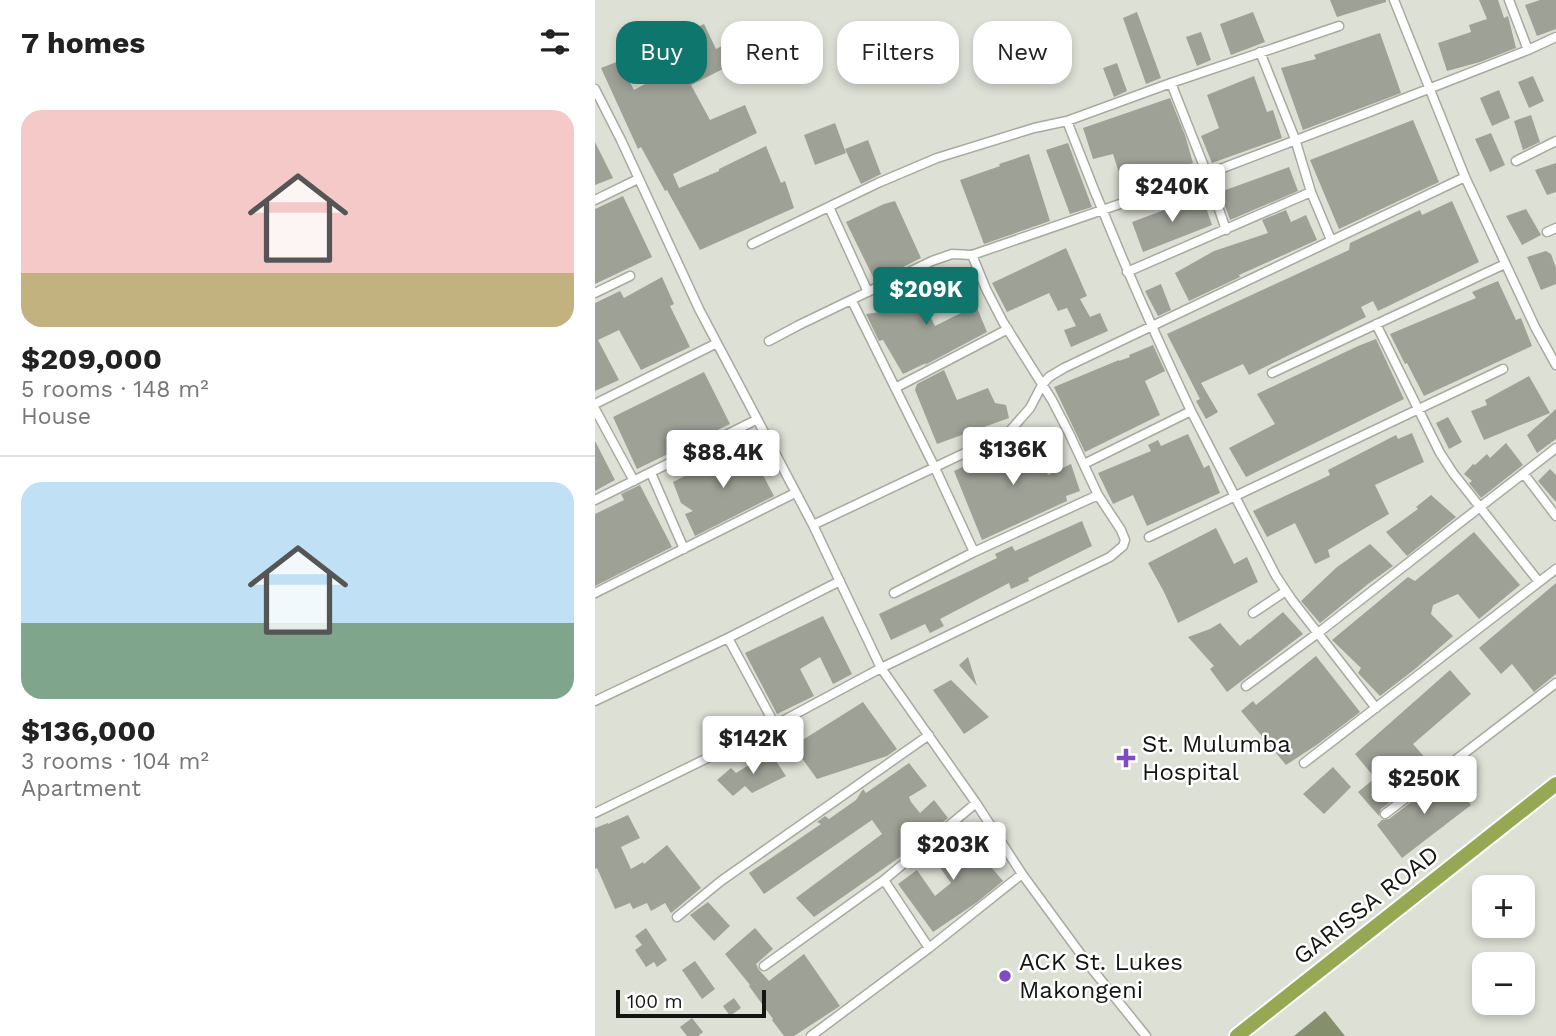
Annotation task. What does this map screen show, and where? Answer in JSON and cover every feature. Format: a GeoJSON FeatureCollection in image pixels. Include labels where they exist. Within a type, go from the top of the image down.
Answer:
{"type":"FeatureCollection","features":[{"type":"Feature","properties":{"kind":"highway","name":"GARISSA ROAD"},"geometry":{"type":"LineString","coordinates":[[1237,1036],[1556,784]]}},
{"type":"Feature","properties":{"kind":"street"},"geometry":{"type":"LineString","coordinates":[[1394,0],[1465,177],[1535,327],[1556,365]]}},
{"type":"Feature","properties":{"kind":"street"},"geometry":{"type":"LineString","coordinates":[[1509,0],[1528,50]]}},
{"type":"Feature","properties":{"kind":"street"},"geometry":{"type":"LineString","coordinates":[[752,244],[937,158],[1067,121],[1339,26]]}},
{"type":"Feature","properties":{"kind":"street"},"geometry":{"type":"LineString","coordinates":[[769,341],[932,261],[952,254],[972,255],[1207,174],[1556,37]]}},
{"type":"Feature","properties":{"kind":"street"},"geometry":{"type":"LineString","coordinates":[[1260,52],[1331,240]]}},
{"type":"Feature","properties":{"kind":"street"},"geometry":{"type":"LineString","coordinates":[[1171,83],[1226,230]]}},
{"type":"Feature","properties":{"kind":"street"},"geometry":{"type":"LineString","coordinates":[[595,89],[699,309],[813,525],[881,668],[976,803],[1022,874],[1088,964],[1146,1036]]}},
{"type":"Feature","properties":{"kind":"street"},"geometry":{"type":"LineString","coordinates":[[1067,121],[1101,211],[1151,327],[1276,576],[1376,708]]}},
{"type":"Feature","properties":{"kind":"street"},"geometry":{"type":"LineString","coordinates":[[1515,161],[1556,141]]}},
{"type":"Feature","properties":{"kind":"street"},"geometry":{"type":"LineString","coordinates":[[813,525],[1009,432],[1030,408],[1042,385],[1064,368],[1465,177]]}},
{"type":"Feature","properties":{"kind":"street"},"geometry":{"type":"LineString","coordinates":[[595,200],[638,179]]}},
{"type":"Feature","properties":{"kind":"street"},"geometry":{"type":"LineString","coordinates":[[1128,272],[1311,192]]}},
{"type":"Feature","properties":{"kind":"street"},"geometry":{"type":"LineString","coordinates":[[829,207],[868,292]]}},
{"type":"Feature","properties":{"kind":"street"},"geometry":{"type":"LineString","coordinates":[[595,813],[881,668],[1110,557],[1123,546],[1125,540],[1121,530],[1098,495],[1063,420],[1008,330],[972,255]]}},
{"type":"Feature","properties":{"kind":"street"},"geometry":{"type":"LineString","coordinates":[[1272,373],[1506,264]]}},
{"type":"Feature","properties":{"kind":"street"},"geometry":{"type":"LineString","coordinates":[[595,293],[630,276]]}},
{"type":"Feature","properties":{"kind":"street"},"geometry":{"type":"LineString","coordinates":[[852,301],[974,552]]}},
{"type":"Feature","properties":{"kind":"street"},"geometry":{"type":"LineString","coordinates":[[1376,324],[1440,453],[1539,582]]}},
{"type":"Feature","properties":{"kind":"street"},"geometry":{"type":"LineString","coordinates":[[895,388],[1008,330]]}},
{"type":"Feature","properties":{"kind":"street"},"geometry":{"type":"LineString","coordinates":[[634,481],[595,406],[717,343]]}},
{"type":"Feature","properties":{"kind":"street"},"geometry":{"type":"LineString","coordinates":[[1149,537],[1503,369]]}},
{"type":"Feature","properties":{"kind":"street"},"geometry":{"type":"LineString","coordinates":[[1084,464],[1191,411]]}},
{"type":"Feature","properties":{"kind":"street"},"geometry":{"type":"LineString","coordinates":[[595,500],[756,420]]}},
{"type":"Feature","properties":{"kind":"street"},"geometry":{"type":"LineString","coordinates":[[1246,686],[1556,448]]}},
{"type":"Feature","properties":{"kind":"street"},"geometry":{"type":"LineString","coordinates":[[651,473],[684,549]]}},
{"type":"Feature","properties":{"kind":"street"},"geometry":{"type":"LineString","coordinates":[[1524,474],[1556,516]]}},
{"type":"Feature","properties":{"kind":"street"},"geometry":{"type":"LineString","coordinates":[[595,593],[795,493]]}},
{"type":"Feature","properties":{"kind":"street"},"geometry":{"type":"LineString","coordinates":[[894,593],[974,552],[1098,495]]}},
{"type":"Feature","properties":{"kind":"street"},"geometry":{"type":"LineString","coordinates":[[1304,763],[1556,569]]}},
{"type":"Feature","properties":{"kind":"street"},"geometry":{"type":"LineString","coordinates":[[595,701],[840,582]]}},
{"type":"Feature","properties":{"kind":"street"},"geometry":{"type":"LineString","coordinates":[[1253,613],[1286,591]]}},
{"type":"Feature","properties":{"kind":"street"},"geometry":{"type":"LineString","coordinates":[[728,638],[775,724]]}},
{"type":"Feature","properties":{"kind":"street"},"geometry":{"type":"LineString","coordinates":[[1385,814],[1556,683]]}},
{"type":"Feature","properties":{"kind":"street"},"geometry":{"type":"LineString","coordinates":[[677,917],[721,881],[929,735]]}},
{"type":"Feature","properties":{"kind":"street"},"geometry":{"type":"LineString","coordinates":[[764,966],[884,880],[976,803]]}},
{"type":"Feature","properties":{"kind":"street"},"geometry":{"type":"LineString","coordinates":[[811,1036],[1022,874]]}},
{"type":"Feature","properties":{"kind":"street"},"geometry":{"type":"LineString","coordinates":[[884,880],[929,948]]}},
{"type":"Feature","properties":{"kind":"shaded area"},"geometry":{"type":"Polygon","coordinates":[[[1325,1011],[1345,1036],[1294,1036],[1325,1011]]]}},
{"type":"Feature","properties":{"kind":"building"},"geometry":{"type":"Polygon","coordinates":[[[1330,0],[1386,0],[1386,2],[1337,17],[1330,0]]]}},
{"type":"Feature","properties":{"kind":"building"},"geometry":{"type":"Polygon","coordinates":[[[1479,0],[1498,0],[1504,18],[1508,16],[1516,48],[1447,71],[1438,43],[1471,32],[1469,25],[1487,19],[1479,0]]]}},
{"type":"Feature","properties":{"kind":"building"},"geometry":{"type":"Polygon","coordinates":[[[1540,0],[1556,0],[1556,29],[1537,36],[1525,5],[1540,0]]]}},
{"type":"Feature","properties":{"kind":"building"},"geometry":{"type":"Polygon","coordinates":[[[1137,12],[1161,78],[1146,84],[1123,18],[1137,12]]]}},
{"type":"Feature","properties":{"kind":"building"},"geometry":{"type":"Polygon","coordinates":[[[1253,12],[1265,42],[1231,55],[1220,24],[1253,12]]]}},
{"type":"Feature","properties":{"kind":"building"},"geometry":{"type":"Polygon","coordinates":[[[707,30],[716,49],[721,46],[721,70],[707,77],[707,30]]]}},
{"type":"Feature","properties":{"kind":"building"},"geometry":{"type":"Polygon","coordinates":[[[1201,32],[1211,60],[1197,66],[1186,37],[1201,32]]]}},
{"type":"Feature","properties":{"kind":"building"},"geometry":{"type":"Polygon","coordinates":[[[1380,33],[1401,93],[1303,130],[1281,68],[1316,59],[1314,55],[1380,33]]]}},
{"type":"Feature","properties":{"kind":"building"},"geometry":{"type":"Polygon","coordinates":[[[616,62],[616,84],[631,84],[634,90],[645,84],[693,84],[691,85],[710,120],[745,105],[757,133],[673,174],[679,188],[766,146],[781,183],[785,181],[794,208],[700,250],[641,147],[638,149],[601,68],[616,62]]]}},
{"type":"Feature","properties":{"kind":"building"},"geometry":{"type":"Polygon","coordinates":[[[1117,63],[1127,91],[1114,97],[1103,68],[1117,63]]]}},
{"type":"Feature","properties":{"kind":"building"},"geometry":{"type":"Polygon","coordinates":[[[1254,76],[1267,112],[1273,110],[1282,138],[1212,163],[1201,136],[1219,128],[1207,95],[1254,76]]]}},
{"type":"Feature","properties":{"kind":"building"},"geometry":{"type":"Polygon","coordinates":[[[1533,76],[1544,101],[1529,108],[1518,82],[1533,76]]]}},
{"type":"Feature","properties":{"kind":"building"},"geometry":{"type":"Polygon","coordinates":[[[1499,90],[1510,118],[1492,126],[1480,98],[1499,90]]]}},
{"type":"Feature","properties":{"kind":"building"},"geometry":{"type":"Polygon","coordinates":[[[1170,98],[1193,163],[1176,169],[1178,174],[1160,181],[1158,175],[1123,185],[1113,154],[1093,159],[1083,128],[1170,98]]]}},
{"type":"Feature","properties":{"kind":"building"},"geometry":{"type":"Polygon","coordinates":[[[1531,115],[1540,142],[1523,150],[1514,121],[1531,115]]]}},
{"type":"Feature","properties":{"kind":"building"},"geometry":{"type":"Polygon","coordinates":[[[1413,120],[1439,182],[1339,229],[1310,160],[1413,120]]]}},
{"type":"Feature","properties":{"kind":"building"},"geometry":{"type":"Polygon","coordinates":[[[835,123],[846,153],[815,165],[804,135],[835,123]]]}},
{"type":"Feature","properties":{"kind":"building"},"geometry":{"type":"Polygon","coordinates":[[[1491,133],[1505,165],[1490,172],[1475,139],[1491,133]]]}},
{"type":"Feature","properties":{"kind":"building"},"geometry":{"type":"Polygon","coordinates":[[[868,140],[881,174],[861,184],[845,149],[868,140]]]}},
{"type":"Feature","properties":{"kind":"building"},"geometry":{"type":"Polygon","coordinates":[[[595,142],[613,178],[595,185],[595,142]]]}},
{"type":"Feature","properties":{"kind":"building"},"geometry":{"type":"Polygon","coordinates":[[[1068,143],[1092,207],[1070,214],[1046,150],[1068,143]]]}},
{"type":"Feature","properties":{"kind":"building"},"geometry":{"type":"Polygon","coordinates":[[[1029,154],[1050,221],[984,244],[960,180],[1029,154]]]}},
{"type":"Feature","properties":{"kind":"building"},"geometry":{"type":"Polygon","coordinates":[[[1556,163],[1556,192],[1547,195],[1535,170],[1556,163]]]}},
{"type":"Feature","properties":{"kind":"building"},"geometry":{"type":"Polygon","coordinates":[[[1289,167],[1298,191],[1230,220],[1220,192],[1289,167]]]}},
{"type":"Feature","properties":{"kind":"building"},"geometry":{"type":"Polygon","coordinates":[[[623,196],[652,257],[595,284],[595,209],[623,196]]]}},
{"type":"Feature","properties":{"kind":"building"},"geometry":{"type":"Polygon","coordinates":[[[1202,196],[1212,225],[1143,252],[1132,222],[1202,196]]]}},
{"type":"Feature","properties":{"kind":"building"},"geometry":{"type":"Polygon","coordinates":[[[895,201],[921,258],[875,281],[846,222],[895,201]]]}},
{"type":"Feature","properties":{"kind":"building"},"geometry":{"type":"Polygon","coordinates":[[[1452,201],[1479,262],[1378,311],[1373,301],[1361,307],[1366,317],[1249,375],[1243,364],[1201,383],[1218,412],[1206,419],[1196,401],[1200,399],[1167,334],[1349,250],[1350,243],[1420,210],[1422,215],[1452,201]]]}},
{"type":"Feature","properties":{"kind":"building"},"geometry":{"type":"Polygon","coordinates":[[[1526,209],[1541,235],[1522,245],[1506,216],[1526,209]]]}},
{"type":"Feature","properties":{"kind":"building"},"geometry":{"type":"Polygon","coordinates":[[[1286,210],[1291,222],[1306,215],[1317,240],[1189,301],[1175,273],[1214,251],[1268,233],[1262,220],[1286,210]]]}},
{"type":"Feature","properties":{"kind":"building"},"geometry":{"type":"Polygon","coordinates":[[[1066,248],[1087,296],[1080,299],[1090,317],[1100,313],[1108,331],[1071,347],[1064,330],[1076,326],[1067,308],[1058,311],[1049,293],[1007,312],[992,283],[1066,248]]]}},
{"type":"Feature","properties":{"kind":"building"},"geometry":{"type":"Polygon","coordinates":[[[1546,251],[1551,254],[1556,268],[1556,284],[1541,290],[1527,257],[1546,251]]]}},
{"type":"Feature","properties":{"kind":"building"},"geometry":{"type":"Polygon","coordinates":[[[963,274],[987,332],[903,374],[883,340],[879,341],[866,314],[880,312],[888,296],[897,302],[918,292],[935,326],[961,313],[946,281],[963,274]]]}},
{"type":"Feature","properties":{"kind":"building"},"geometry":{"type":"Polygon","coordinates":[[[662,277],[674,304],[670,306],[690,347],[641,370],[619,330],[598,340],[619,380],[595,391],[595,303],[620,291],[624,298],[662,277]]]}},
{"type":"Feature","properties":{"kind":"building"},"geometry":{"type":"Polygon","coordinates":[[[1498,281],[1516,320],[1521,318],[1532,346],[1424,396],[1390,334],[1476,298],[1472,292],[1498,281]]]}},
{"type":"Feature","properties":{"kind":"building"},"geometry":{"type":"Polygon","coordinates":[[[1161,284],[1171,310],[1158,316],[1145,291],[1161,284]]]}},
{"type":"Feature","properties":{"kind":"building"},"geometry":{"type":"Polygon","coordinates":[[[1376,339],[1404,399],[1246,477],[1229,448],[1275,424],[1257,394],[1376,339]]]}},
{"type":"Feature","properties":{"kind":"building"},"geometry":{"type":"Polygon","coordinates":[[[1153,345],[1165,371],[1145,381],[1160,415],[1085,452],[1054,387],[1153,345]]]}},
{"type":"Feature","properties":{"kind":"building"},"geometry":{"type":"Polygon","coordinates":[[[944,370],[957,400],[988,388],[995,403],[1006,405],[1009,418],[937,444],[915,390],[917,384],[944,370]]]}},
{"type":"Feature","properties":{"kind":"building"},"geometry":{"type":"Polygon","coordinates":[[[704,372],[730,424],[637,469],[613,417],[704,372]]]}},
{"type":"Feature","properties":{"kind":"building"},"geometry":{"type":"Polygon","coordinates":[[[1529,376],[1550,413],[1484,440],[1471,411],[1487,405],[1485,400],[1529,376]]]}},
{"type":"Feature","properties":{"kind":"building"},"geometry":{"type":"Polygon","coordinates":[[[1556,409],[1556,439],[1537,453],[1527,435],[1556,409]]]}},
{"type":"Feature","properties":{"kind":"building"},"geometry":{"type":"Polygon","coordinates":[[[1448,417],[1462,442],[1449,449],[1436,423],[1448,417]]]}},
{"type":"Feature","properties":{"kind":"building"},"geometry":{"type":"Polygon","coordinates":[[[1412,433],[1424,462],[1375,485],[1389,514],[1328,550],[1330,557],[1315,564],[1295,523],[1267,537],[1253,511],[1330,475],[1328,470],[1396,435],[1398,439],[1412,433]]]}},
{"type":"Feature","properties":{"kind":"building"},"geometry":{"type":"Polygon","coordinates":[[[1188,434],[1204,468],[1209,465],[1220,493],[1147,526],[1133,495],[1113,504],[1098,473],[1151,451],[1148,445],[1158,440],[1161,446],[1188,434]]]}},
{"type":"Feature","properties":{"kind":"building"},"geometry":{"type":"Polygon","coordinates":[[[1032,435],[1048,475],[1071,464],[1080,491],[1066,496],[1067,501],[982,540],[954,471],[1032,435]]]}},
{"type":"Feature","properties":{"kind":"building"},"geometry":{"type":"Polygon","coordinates":[[[595,441],[615,480],[595,491],[595,441]]]}},
{"type":"Feature","properties":{"kind":"building"},"geometry":{"type":"Polygon","coordinates":[[[1506,443],[1523,465],[1481,498],[1469,483],[1472,481],[1464,474],[1473,464],[1487,454],[1490,458],[1506,443]]]}},
{"type":"Feature","properties":{"kind":"building"},"geometry":{"type":"Polygon","coordinates":[[[747,445],[774,496],[695,536],[685,514],[693,511],[681,503],[673,482],[747,445]]]}},
{"type":"Feature","properties":{"kind":"building"},"geometry":{"type":"Polygon","coordinates":[[[1550,469],[1556,475],[1556,502],[1538,481],[1550,469]]]}},
{"type":"Feature","properties":{"kind":"building"},"geometry":{"type":"Polygon","coordinates":[[[640,485],[672,547],[595,586],[595,514],[624,500],[621,494],[640,485]]]}},
{"type":"Feature","properties":{"kind":"building"},"geometry":{"type":"Polygon","coordinates":[[[1431,495],[1456,517],[1407,556],[1386,532],[1418,509],[1416,507],[1431,495]]]}},
{"type":"Feature","properties":{"kind":"building"},"geometry":{"type":"Polygon","coordinates":[[[1082,521],[1092,546],[1028,578],[1029,581],[1011,589],[1009,583],[940,619],[944,626],[930,633],[925,624],[891,640],[879,614],[997,558],[995,554],[1012,546],[1015,551],[1082,521]]]}},
{"type":"Feature","properties":{"kind":"building"},"geometry":{"type":"Polygon","coordinates":[[[1216,528],[1234,564],[1247,557],[1258,582],[1178,623],[1148,563],[1216,528]]]}},
{"type":"Feature","properties":{"kind":"building"},"geometry":{"type":"Polygon","coordinates":[[[1474,532],[1520,585],[1479,619],[1458,594],[1433,605],[1431,614],[1453,636],[1380,696],[1358,673],[1361,668],[1332,640],[1408,577],[1415,581],[1474,532]]]}},
{"type":"Feature","properties":{"kind":"building"},"geometry":{"type":"Polygon","coordinates":[[[1370,544],[1393,566],[1320,623],[1301,601],[1337,567],[1370,544]]]}},
{"type":"Feature","properties":{"kind":"building"},"geometry":{"type":"Polygon","coordinates":[[[1556,583],[1556,674],[1534,692],[1512,664],[1501,674],[1479,648],[1556,583]]]}},
{"type":"Feature","properties":{"kind":"building"},"geometry":{"type":"Polygon","coordinates":[[[1283,612],[1303,634],[1227,692],[1210,669],[1214,666],[1188,637],[1220,623],[1240,646],[1283,612]]]}},
{"type":"Feature","properties":{"kind":"building"},"geometry":{"type":"Polygon","coordinates":[[[823,616],[852,674],[833,684],[820,657],[800,669],[814,696],[777,714],[745,653],[823,616]]]}},
{"type":"Feature","properties":{"kind":"building"},"geometry":{"type":"Polygon","coordinates":[[[1316,656],[1360,712],[1286,765],[1241,711],[1253,701],[1256,705],[1316,656]]]}},
{"type":"Feature","properties":{"kind":"building"},"geometry":{"type":"Polygon","coordinates":[[[968,657],[977,686],[959,665],[968,657]]]}},
{"type":"Feature","properties":{"kind":"building"},"geometry":{"type":"Polygon","coordinates":[[[1450,670],[1471,694],[1413,744],[1434,768],[1381,809],[1379,816],[1358,792],[1375,778],[1355,754],[1450,670]]]}},
{"type":"Feature","properties":{"kind":"building"},"geometry":{"type":"Polygon","coordinates":[[[951,680],[989,717],[964,734],[933,690],[951,680]]]}},
{"type":"Feature","properties":{"kind":"building"},"geometry":{"type":"Polygon","coordinates":[[[863,702],[897,749],[887,756],[817,779],[793,746],[863,702]]]}},
{"type":"Feature","properties":{"kind":"building"},"geometry":{"type":"Polygon","coordinates":[[[770,752],[786,776],[752,793],[745,786],[733,796],[717,780],[731,768],[736,773],[770,752]]]}},
{"type":"Feature","properties":{"kind":"building"},"geometry":{"type":"Polygon","coordinates":[[[909,763],[927,786],[909,797],[911,802],[920,813],[934,800],[948,818],[903,855],[814,917],[796,898],[882,834],[872,820],[764,894],[749,873],[821,824],[817,822],[825,816],[829,819],[856,800],[863,789],[866,793],[909,763]]]}},
{"type":"Feature","properties":{"kind":"building"},"geometry":{"type":"Polygon","coordinates":[[[1333,767],[1351,787],[1324,814],[1303,794],[1333,767]]]}},
{"type":"Feature","properties":{"kind":"building"},"geometry":{"type":"Polygon","coordinates":[[[1448,774],[1471,805],[1402,858],[1377,825],[1382,820],[1389,819],[1448,774]]]}},
{"type":"Feature","properties":{"kind":"building"},"geometry":{"type":"Polygon","coordinates":[[[628,815],[640,838],[621,847],[631,869],[643,862],[644,864],[667,845],[701,888],[671,913],[665,903],[651,911],[647,903],[633,909],[630,903],[615,909],[597,868],[595,869],[595,828],[628,815]]]}},
{"type":"Feature","properties":{"kind":"building"},"geometry":{"type":"Polygon","coordinates":[[[956,828],[960,833],[967,830],[987,858],[985,860],[1003,881],[933,932],[898,884],[917,870],[935,896],[951,883],[934,859],[953,847],[946,837],[956,828]]]}},
{"type":"Feature","properties":{"kind":"building"},"geometry":{"type":"Polygon","coordinates":[[[708,902],[730,926],[714,941],[690,915],[708,902]]]}},
{"type":"Feature","properties":{"kind":"building"},"geometry":{"type":"Polygon","coordinates":[[[646,928],[667,960],[657,967],[654,962],[646,967],[635,950],[642,945],[635,936],[646,928]]]}},
{"type":"Feature","properties":{"kind":"building"},"geometry":{"type":"Polygon","coordinates":[[[755,928],[773,949],[756,964],[769,981],[804,954],[840,1006],[794,1036],[784,1036],[750,985],[725,954],[755,928]]]}},
{"type":"Feature","properties":{"kind":"building"},"geometry":{"type":"Polygon","coordinates":[[[695,961],[715,989],[702,999],[682,970],[695,961]]]}},
{"type":"Feature","properties":{"kind":"building"},"geometry":{"type":"Polygon","coordinates":[[[734,998],[741,1008],[730,1016],[723,1006],[734,998]]]}},
{"type":"Feature","properties":{"kind":"building"},"geometry":{"type":"Polygon","coordinates":[[[692,1018],[703,1032],[698,1036],[687,1036],[680,1027],[692,1018]]]}},
{"type":"Feature","properties":{"kind":"place","name":"St. Mulumba Hospital"},"geometry":{"type":"Point","coordinates":[1126,758]}},
{"type":"Feature","properties":{"kind":"place","name":"ACK St. Lukes Makongeni"},"geometry":{"type":"Point","coordinates":[1005,976]}}]}
